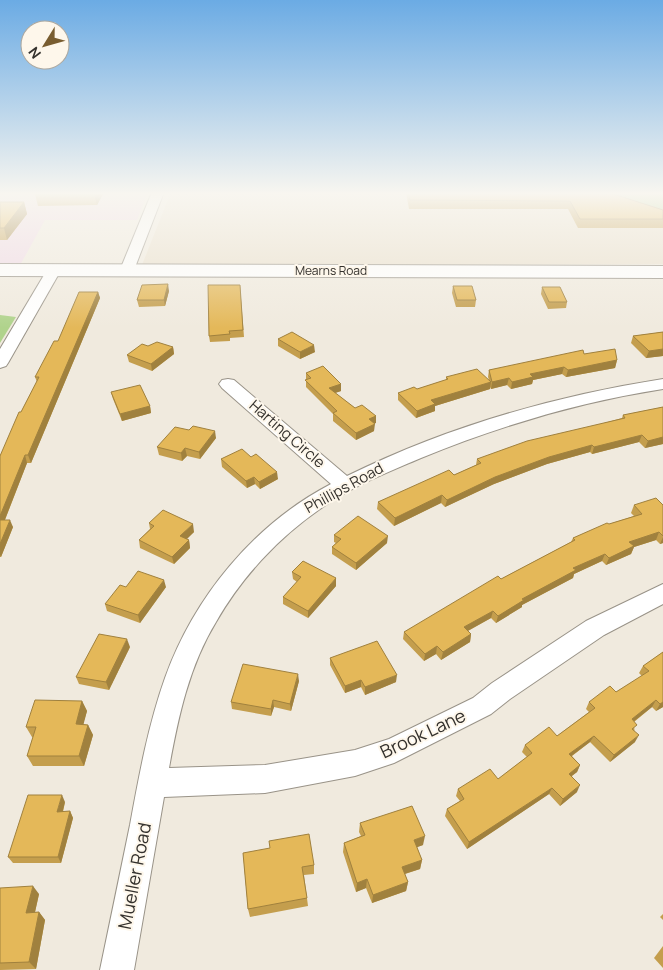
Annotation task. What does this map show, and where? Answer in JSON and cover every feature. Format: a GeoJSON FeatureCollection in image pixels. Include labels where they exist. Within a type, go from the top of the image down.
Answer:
{"type":"FeatureCollection","features":[{"type":"Feature","properties":{"kind":"street"},"geometry":{"type":"LineString","coordinates":[[127,270],[140,237]]}},
{"type":"Feature","properties":{"kind":"street","name":"Mearns Road"},"geometry":{"type":"LineString","coordinates":[[0,270],[663,272]]}},
{"type":"Feature","properties":{"kind":"street"},"geometry":{"type":"LineString","coordinates":[[0,363],[54,270]]}},
{"type":"Feature","properties":{"kind":"street","name":"Harting Circle"},"geometry":{"type":"LineString","coordinates":[[228,384],[282,428],[345,484]]}},
{"type":"Feature","properties":{"kind":"street","name":"Phillips Road"},"geometry":{"type":"LineString","coordinates":[[152,783],[167,711],[185,658],[199,628],[228,586],[274,534],[313,503],[345,484],[428,448],[512,419],[570,403],[663,384]]}},
{"type":"Feature","properties":{"kind":"street","name":"Brook Lane"},"geometry":{"type":"LineString","coordinates":[[152,783],[265,780],[355,763],[394,750],[434,732],[482,706],[508,686],[594,628],[663,594]]}},
{"type":"Feature","properties":{"kind":"street","name":"Mueller Road"},"geometry":{"type":"LineString","coordinates":[[117,970],[152,783]]}},
{"type":"Feature","properties":{"kind":"shaded area"},"geometry":{"type":"Polygon","coordinates":[[[0,237],[35,237],[19,267],[0,267],[0,237]]]}},
{"type":"Feature","properties":{"kind":"shaded area"},"geometry":{"type":"Polygon","coordinates":[[[153,237],[663,237],[663,264],[142,265],[153,237]]]}},
{"type":"Feature","properties":{"kind":"green space"},"geometry":{"type":"Polygon","coordinates":[[[0,315],[16,317],[0,343],[0,315]]]}},
{"type":"Feature","properties":{"kind":"building"},"geometry":{"type":"Polygon","coordinates":[[[168,284],[164,300],[137,300],[142,285],[168,284]]]}},
{"type":"Feature","properties":{"kind":"building"},"geometry":{"type":"Polygon","coordinates":[[[208,285],[240,285],[243,330],[229,331],[230,334],[209,336],[208,285]]]}},
{"type":"Feature","properties":{"kind":"building"},"geometry":{"type":"Polygon","coordinates":[[[453,286],[472,286],[476,300],[457,300],[453,286]]]}},
{"type":"Feature","properties":{"kind":"building"},"geometry":{"type":"Polygon","coordinates":[[[542,287],[560,287],[567,302],[549,302],[542,287]]]}},
{"type":"Feature","properties":{"kind":"building"},"geometry":{"type":"Polygon","coordinates":[[[79,292],[98,292],[28,455],[25,455],[0,516],[0,456],[19,412],[21,412],[39,377],[35,377],[54,341],[58,341],[79,292]]]}},
{"type":"Feature","properties":{"kind":"building"},"geometry":{"type":"Polygon","coordinates":[[[292,332],[314,345],[300,352],[278,339],[292,332]]]}},
{"type":"Feature","properties":{"kind":"building"},"geometry":{"type":"Polygon","coordinates":[[[663,332],[663,349],[649,351],[633,336],[663,332]]]}},
{"type":"Feature","properties":{"kind":"building"},"geometry":{"type":"Polygon","coordinates":[[[157,342],[173,347],[151,364],[127,355],[142,344],[148,346],[157,342]]]}},
{"type":"Feature","properties":{"kind":"building"},"geometry":{"type":"Polygon","coordinates":[[[615,349],[617,360],[568,370],[564,367],[530,374],[533,377],[512,382],[509,378],[492,382],[489,370],[583,350],[584,354],[615,349]]]}},
{"type":"Feature","properties":{"kind":"building"},"geometry":{"type":"Polygon","coordinates":[[[323,366],[341,384],[329,388],[355,408],[362,405],[376,416],[369,419],[375,424],[356,433],[333,413],[337,411],[305,380],[311,378],[306,373],[323,366]]]}},
{"type":"Feature","properties":{"kind":"building"},"geometry":{"type":"Polygon","coordinates":[[[477,369],[491,382],[431,400],[435,404],[417,411],[398,393],[414,387],[417,389],[448,379],[446,377],[477,369]]]}},
{"type":"Feature","properties":{"kind":"building"},"geometry":{"type":"Polygon","coordinates":[[[140,385],[150,406],[120,414],[111,392],[140,385]]]}},
{"type":"Feature","properties":{"kind":"building"},"geometry":{"type":"Polygon","coordinates":[[[663,407],[663,437],[648,441],[642,435],[594,447],[592,445],[549,457],[495,477],[447,500],[442,495],[395,518],[378,502],[449,470],[454,475],[481,463],[477,459],[527,441],[625,418],[623,415],[663,407]]]}},
{"type":"Feature","properties":{"kind":"building"},"geometry":{"type":"Polygon","coordinates":[[[193,426],[215,431],[199,452],[185,448],[181,453],[157,447],[175,427],[189,430],[193,426]]]}},
{"type":"Feature","properties":{"kind":"building"},"geometry":{"type":"Polygon","coordinates":[[[242,449],[251,457],[256,454],[277,472],[259,482],[254,477],[246,481],[221,459],[242,449]]]}},
{"type":"Feature","properties":{"kind":"building"},"geometry":{"type":"Polygon","coordinates":[[[656,498],[663,505],[663,536],[659,532],[629,542],[634,546],[609,558],[605,554],[573,568],[576,570],[522,599],[524,600],[498,616],[493,611],[464,627],[471,634],[443,652],[437,646],[425,654],[404,632],[498,576],[501,579],[575,540],[573,538],[607,523],[642,514],[634,505],[656,498]]]}},
{"type":"Feature","properties":{"kind":"building"},"geometry":{"type":"Polygon","coordinates":[[[163,510],[193,524],[180,536],[189,540],[172,557],[139,540],[154,526],[149,523],[163,510]]]}},
{"type":"Feature","properties":{"kind":"building"},"geometry":{"type":"Polygon","coordinates":[[[358,516],[388,536],[356,563],[332,547],[341,539],[334,535],[358,516]]]}},
{"type":"Feature","properties":{"kind":"building"},"geometry":{"type":"Polygon","coordinates":[[[0,520],[10,520],[0,544],[0,520]]]}},
{"type":"Feature","properties":{"kind":"building"},"geometry":{"type":"Polygon","coordinates":[[[303,561],[336,578],[308,611],[283,597],[301,577],[292,572],[303,561]]]}},
{"type":"Feature","properties":{"kind":"building"},"geometry":{"type":"Polygon","coordinates":[[[138,571],[164,580],[138,615],[105,604],[120,585],[126,587],[138,571]]]}},
{"type":"Feature","properties":{"kind":"building"},"geometry":{"type":"Polygon","coordinates":[[[99,634],[127,639],[106,682],[76,677],[99,634]]]}},
{"type":"Feature","properties":{"kind":"building"},"geometry":{"type":"Polygon","coordinates":[[[377,641],[397,675],[365,687],[361,680],[345,686],[330,658],[377,641]]]}},
{"type":"Feature","properties":{"kind":"building"},"geometry":{"type":"Polygon","coordinates":[[[663,652],[663,702],[660,704],[656,700],[632,719],[637,725],[632,729],[639,735],[614,755],[594,736],[569,754],[580,765],[569,774],[580,785],[563,799],[552,788],[469,842],[447,809],[464,799],[458,789],[490,769],[498,779],[532,753],[525,745],[549,727],[557,736],[595,708],[589,702],[610,686],[616,692],[649,671],[643,666],[663,652]]]}},
{"type":"Feature","properties":{"kind":"building"},"geometry":{"type":"Polygon","coordinates":[[[243,664],[298,674],[290,704],[273,700],[271,709],[231,702],[243,664]]]}},
{"type":"Feature","properties":{"kind":"building"},"geometry":{"type":"Polygon","coordinates":[[[35,700],[82,701],[76,724],[88,725],[79,756],[27,756],[36,727],[26,727],[35,700]]]}},
{"type":"Feature","properties":{"kind":"building"},"geometry":{"type":"Polygon","coordinates":[[[28,795],[62,795],[57,812],[70,811],[58,857],[8,857],[28,795]]]}},
{"type":"Feature","properties":{"kind":"building"},"geometry":{"type":"Polygon","coordinates":[[[412,806],[425,836],[414,840],[422,860],[402,867],[408,882],[373,895],[367,879],[357,883],[344,843],[365,835],[360,823],[412,806]]]}},
{"type":"Feature","properties":{"kind":"building"},"geometry":{"type":"Polygon","coordinates":[[[309,834],[314,865],[302,867],[307,898],[248,909],[243,853],[270,848],[269,841],[309,834]]]}},
{"type":"Feature","properties":{"kind":"building"},"geometry":{"type":"Polygon","coordinates":[[[33,886],[26,913],[39,912],[29,962],[0,963],[0,888],[33,886]]]}}]}
